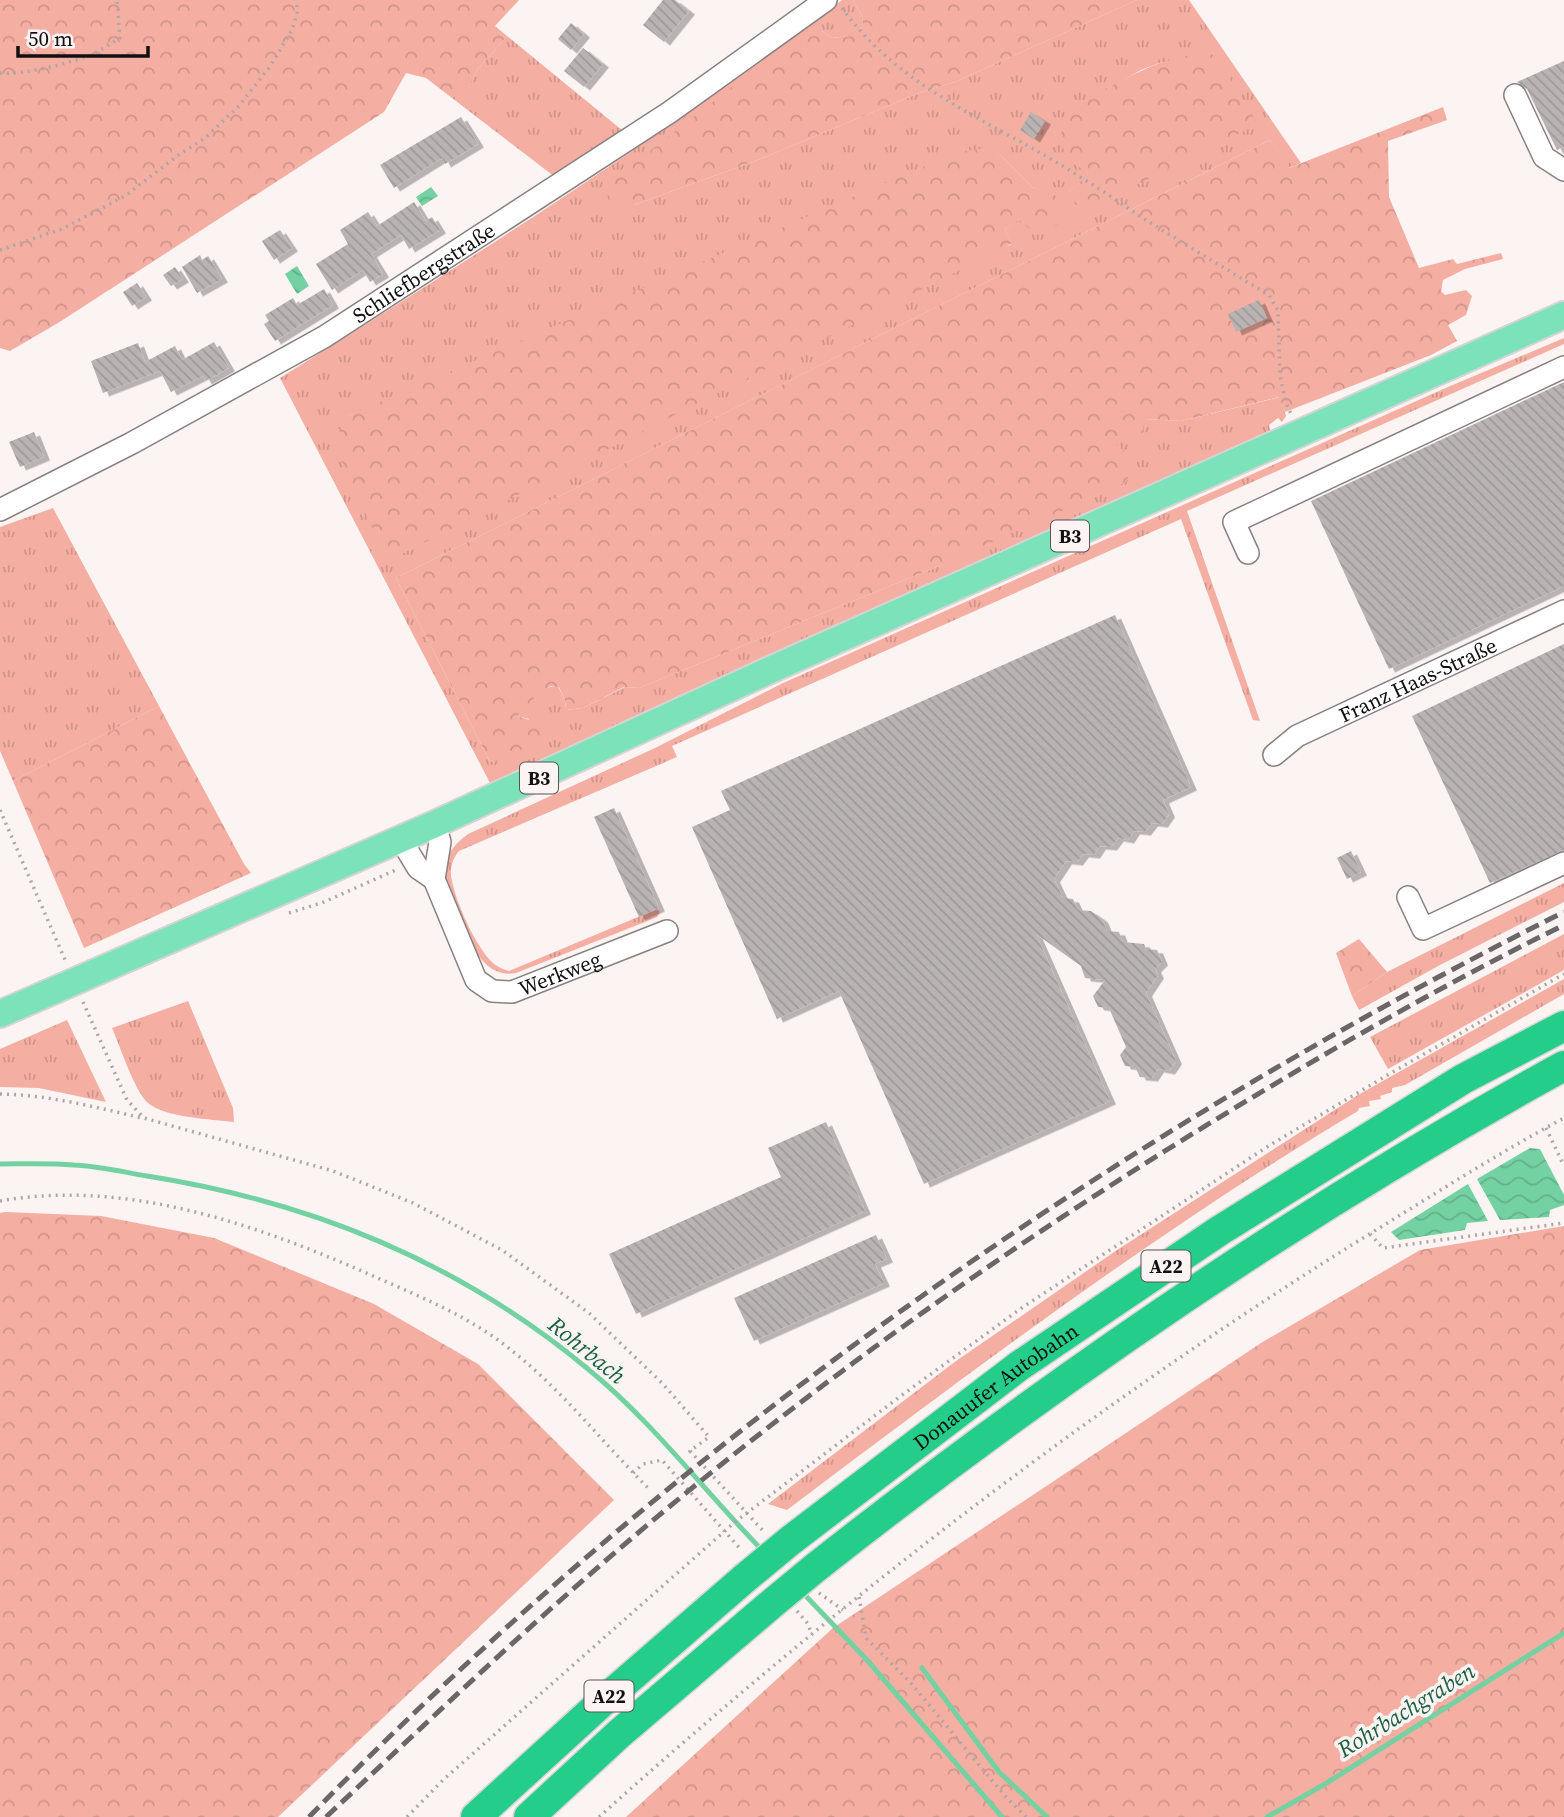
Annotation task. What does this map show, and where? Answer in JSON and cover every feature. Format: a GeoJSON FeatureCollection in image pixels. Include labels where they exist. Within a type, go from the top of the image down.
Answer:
{"type":"FeatureCollection","features":[{"type":"Feature","properties":{"kind":"highway","name":"Donauufer Autobahn"},"geometry":{"type":"LineString","coordinates":[[476,1817],[612,1693],[745,1578],[1019,1366],[1219,1231],[1463,1079],[1564,1026]]}},
{"type":"Feature","properties":{"kind":"highway","name":"Donauufer Autobahn"},"geometry":{"type":"LineString","coordinates":[[529,1817],[648,1709],[769,1606],[916,1488],[1041,1396],[1243,1256],[1480,1111],[1564,1066]]}},
{"type":"Feature","properties":{"kind":"main road","name":"B3"},"geometry":{"type":"LineString","coordinates":[[0,1014],[401,840],[770,670],[1564,315]]}},
{"type":"Feature","properties":{"kind":"street","name":"Schliefbergstraße"},"geometry":{"type":"LineString","coordinates":[[0,510],[205,404],[324,337],[670,112],[826,0]]}},
{"type":"Feature","properties":{"kind":"street"},"geometry":{"type":"LineString","coordinates":[[1516,95],[1544,158],[1564,170]]}},
{"type":"Feature","properties":{"kind":"street"},"geometry":{"type":"LineString","coordinates":[[1248,553],[1234,522],[1564,367]]}},
{"type":"Feature","properties":{"kind":"street","name":"Franz Haas-Straße"},"geometry":{"type":"LineString","coordinates":[[1274,755],[1297,736],[1564,611]]}},
{"type":"Feature","properties":{"kind":"street"},"geometry":{"type":"LineString","coordinates":[[401,840],[418,868],[434,879],[440,842],[435,824]]}},
{"type":"Feature","properties":{"kind":"street"},"geometry":{"type":"LineString","coordinates":[[1408,897],[1423,929],[1564,863]]}},
{"type":"Feature","properties":{"kind":"street","name":"Werkweg"},"geometry":{"type":"LineString","coordinates":[[434,879],[471,972],[483,986],[492,991],[512,992],[667,931]]}},
{"type":"Feature","properties":{"kind":"path"},"geometry":{"type":"LineString","coordinates":[[0,73],[46,67],[88,56],[120,38],[117,0]]}},
{"type":"Feature","properties":{"kind":"path"},"geometry":{"type":"LineString","coordinates":[[0,250],[62,229],[125,196],[205,138],[239,106],[271,65],[292,30],[298,10],[295,0]]}},
{"type":"Feature","properties":{"kind":"path"},"geometry":{"type":"LineString","coordinates":[[836,0],[852,22],[891,61],[932,93],[1074,173],[1269,295],[1278,311],[1280,376],[1286,403],[1300,433]]}},
{"type":"Feature","properties":{"kind":"path"},"geometry":{"type":"LineString","coordinates":[[0,810],[127,1100],[144,1118]]}},
{"type":"Feature","properties":{"kind":"path"},"geometry":{"type":"LineString","coordinates":[[407,1817],[443,1780],[724,1532],[909,1390],[1023,1307],[1135,1231],[1281,1138],[1564,974]]}},
{"type":"Feature","properties":{"kind":"path"},"geometry":{"type":"LineString","coordinates":[[0,1094],[68,1100],[144,1118],[333,1171],[413,1203],[502,1251],[589,1313],[663,1384],[709,1437],[690,1451],[747,1513]]}},
{"type":"Feature","properties":{"kind":"path"},"geometry":{"type":"LineString","coordinates":[[599,1817],[692,1734],[931,1539],[1100,1414],[1268,1298],[1465,1174],[1564,1118]]}},
{"type":"Feature","properties":{"kind":"path"},"geometry":{"type":"LineString","coordinates":[[1546,1128],[1564,1166]]}},
{"type":"Feature","properties":{"kind":"path"},"geometry":{"type":"LineString","coordinates":[[0,1201],[88,1196],[164,1205],[238,1224],[336,1259],[443,1307],[498,1340],[553,1387],[650,1490]]}},
{"type":"Feature","properties":{"kind":"path"},"geometry":{"type":"LineString","coordinates":[[1370,1234],[1383,1248],[1564,1223]]}},
{"type":"Feature","properties":{"kind":"path"},"geometry":{"type":"LineString","coordinates":[[633,1474],[643,1464],[662,1460],[724,1532]]}},
{"type":"Feature","properties":{"kind":"path"},"geometry":{"type":"LineString","coordinates":[[859,1597],[866,1638],[909,1681],[1005,1796],[1026,1817]]}},
{"type":"Feature","properties":{"kind":"green space"},"geometry":{"type":"Polygon","coordinates":[[[0,0],[519,0],[495,26],[507,36],[477,70],[468,88],[452,98],[426,78],[406,73],[384,112],[58,323],[10,351],[0,348],[0,0]]]}},
{"type":"Feature","properties":{"kind":"green space"},"geometry":{"type":"Polygon","coordinates":[[[842,0],[853,0],[863,18],[862,27],[852,36],[832,38],[822,31],[634,205],[758,160],[919,93],[955,82],[1137,0],[1189,0],[1301,163],[1288,168],[1270,140],[396,578],[489,760],[494,762],[529,719],[516,716],[535,696],[546,689],[558,686],[566,710],[583,708],[625,687],[639,688],[939,566],[1145,419],[1181,421],[1280,397],[1286,416],[1282,422],[1278,418],[1269,425],[1270,430],[1244,446],[490,783],[280,378],[566,195],[774,51],[842,0]],[[1162,62],[1141,70],[1080,105],[1091,175],[1069,191],[1084,210],[1162,62]],[[999,154],[345,417],[1011,245],[1005,229],[1054,195],[1032,187],[999,154]]]}},
{"type":"Feature","properties":{"kind":"green space"},"geometry":{"type":"Polygon","coordinates":[[[853,0],[1137,0],[955,82],[919,93],[758,160],[634,205],[618,209],[609,203],[609,183],[768,59],[822,31],[832,38],[851,36],[862,27],[863,18],[853,0]]]}},
{"type":"Feature","properties":{"kind":"green space"},"geometry":{"type":"Polygon","coordinates":[[[507,36],[628,135],[559,180],[452,98],[468,87],[477,70],[507,36]]]}},
{"type":"Feature","properties":{"kind":"green space"},"geometry":{"type":"Polygon","coordinates":[[[1202,53],[1215,55],[1258,124],[1084,211],[1071,198],[1069,191],[1090,174],[1066,159],[1062,133],[1066,117],[1081,104],[1152,66],[1202,53]]]}},
{"type":"Feature","properties":{"kind":"green space"},"geometry":{"type":"Polygon","coordinates":[[[1443,107],[1447,120],[1388,141],[1389,197],[1419,268],[1453,259],[1457,264],[1501,253],[1503,259],[1465,269],[1443,280],[1441,291],[1445,295],[1466,290],[1472,296],[1466,315],[1448,325],[1457,341],[1431,355],[1285,412],[1279,397],[1181,421],[1145,419],[1142,433],[1128,434],[1115,443],[1135,461],[1126,482],[939,566],[639,688],[624,687],[583,708],[566,710],[559,687],[551,686],[535,697],[517,716],[545,725],[545,739],[494,762],[489,760],[396,578],[1270,140],[1289,168],[1443,107]]]}},
{"type":"Feature","properties":{"kind":"green space"},"geometry":{"type":"Polygon","coordinates":[[[984,148],[999,154],[1032,187],[1054,194],[1072,218],[1037,235],[1019,220],[1005,229],[1011,244],[388,561],[334,446],[345,417],[954,153],[984,148]]]}},
{"type":"Feature","properties":{"kind":"green space"},"geometry":{"type":"Polygon","coordinates":[[[1564,338],[1564,344],[1187,511],[1260,721],[1253,720],[1181,519],[672,746],[677,757],[459,851],[453,861],[451,873],[462,912],[484,952],[494,964],[509,971],[657,909],[660,912],[650,920],[516,973],[501,973],[489,966],[469,941],[445,880],[445,865],[449,854],[468,834],[655,748],[783,683],[1564,338]]]}},
{"type":"Feature","properties":{"kind":"green space"},"geometry":{"type":"Polygon","coordinates":[[[53,508],[159,706],[13,781],[0,751],[0,527],[53,508]]]}},
{"type":"Feature","properties":{"kind":"green space"},"geometry":{"type":"Polygon","coordinates":[[[159,706],[251,873],[84,948],[13,781],[159,706]]]}},
{"type":"Feature","properties":{"kind":"green space"},"geometry":{"type":"Polygon","coordinates":[[[1564,883],[1564,902],[1359,1010],[1352,996],[1387,972],[1564,883]]]}},
{"type":"Feature","properties":{"kind":"green space"},"geometry":{"type":"Polygon","coordinates":[[[1564,934],[1564,970],[1388,1069],[1370,1037],[1564,934]]]}},
{"type":"Feature","properties":{"kind":"green space"},"geometry":{"type":"Polygon","coordinates":[[[1359,939],[1387,972],[1352,996],[1336,953],[1359,939]]]}},
{"type":"Feature","properties":{"kind":"green space"},"geometry":{"type":"Polygon","coordinates":[[[1564,979],[1564,994],[1405,1085],[1392,1088],[1392,1092],[1380,1096],[1381,1099],[1369,1101],[1370,1106],[1359,1108],[1138,1253],[787,1510],[768,1504],[956,1361],[1117,1250],[1358,1095],[1564,979]]]}},
{"type":"Feature","properties":{"kind":"green space"},"geometry":{"type":"Polygon","coordinates":[[[188,1001],[233,1108],[234,1122],[177,1115],[148,1103],[133,1079],[112,1028],[188,1001]]]}},
{"type":"Feature","properties":{"kind":"green space"},"geometry":{"type":"Polygon","coordinates":[[[67,1020],[106,1102],[39,1088],[0,1087],[0,1049],[67,1020]]]}},
{"type":"Feature","properties":{"kind":"green space"},"geometry":{"type":"Polygon","coordinates":[[[0,1213],[101,1216],[214,1238],[374,1304],[478,1364],[614,1500],[278,1817],[0,1817],[0,1213]]]}},
{"type":"Feature","properties":{"kind":"green space"},"geometry":{"type":"Polygon","coordinates":[[[1564,1226],[1564,1817],[626,1817],[833,1628],[1261,1343],[1420,1250],[1564,1226]]]}},
{"type":"Feature","properties":{"kind":"water"},"geometry":{"type":"Polygon","coordinates":[[[431,187],[438,196],[422,206],[416,197],[431,187]]]}},
{"type":"Feature","properties":{"kind":"water"},"geometry":{"type":"Polygon","coordinates":[[[297,266],[309,286],[297,294],[285,274],[297,266]]]}},
{"type":"Feature","properties":{"kind":"water"},"geometry":{"type":"Polygon","coordinates":[[[1530,1148],[1540,1149],[1564,1195],[1564,1205],[1550,1210],[1549,1217],[1500,1220],[1477,1179],[1530,1148]]]}},
{"type":"Feature","properties":{"kind":"water"},"geometry":{"type":"Polygon","coordinates":[[[1468,1184],[1488,1221],[1467,1223],[1465,1230],[1399,1240],[1391,1232],[1468,1184]]]}},
{"type":"Feature","properties":{"kind":"building"},"geometry":{"type":"Polygon","coordinates":[[[663,0],[675,0],[689,11],[664,42],[643,25],[663,0]]]}},
{"type":"Feature","properties":{"kind":"building"},"geometry":{"type":"Polygon","coordinates":[[[571,23],[584,34],[571,50],[558,39],[571,23]]]}},
{"type":"Feature","properties":{"kind":"building"},"geometry":{"type":"Polygon","coordinates":[[[583,48],[603,64],[584,87],[564,71],[583,48]]]}},
{"type":"Feature","properties":{"kind":"building"},"geometry":{"type":"Polygon","coordinates":[[[1564,61],[1564,147],[1557,150],[1527,89],[1517,82],[1564,61]]]}},
{"type":"Feature","properties":{"kind":"building"},"geometry":{"type":"Polygon","coordinates":[[[1031,112],[1045,121],[1034,139],[1020,130],[1031,112]]]}},
{"type":"Feature","properties":{"kind":"building"},"geometry":{"type":"Polygon","coordinates":[[[461,117],[478,144],[445,164],[442,158],[394,188],[380,165],[461,117]]]}},
{"type":"Feature","properties":{"kind":"building"},"geometry":{"type":"Polygon","coordinates":[[[414,202],[426,221],[432,217],[440,230],[409,249],[401,235],[371,254],[383,274],[370,282],[363,270],[332,290],[316,264],[348,244],[340,230],[368,212],[377,226],[414,202]]]}},
{"type":"Feature","properties":{"kind":"building"},"geometry":{"type":"Polygon","coordinates":[[[280,230],[292,248],[274,260],[262,241],[280,230]]]}},
{"type":"Feature","properties":{"kind":"building"},"geometry":{"type":"Polygon","coordinates":[[[200,255],[202,260],[208,256],[222,279],[197,293],[182,267],[200,255]]]}},
{"type":"Feature","properties":{"kind":"building"},"geometry":{"type":"Polygon","coordinates":[[[175,267],[183,279],[171,286],[163,275],[175,267]]]}},
{"type":"Feature","properties":{"kind":"building"},"geometry":{"type":"Polygon","coordinates":[[[137,283],[146,297],[132,306],[123,292],[137,283]]]}},
{"type":"Feature","properties":{"kind":"building"},"geometry":{"type":"Polygon","coordinates":[[[324,289],[333,305],[275,341],[264,324],[269,321],[265,315],[293,298],[297,305],[324,289]]]}},
{"type":"Feature","properties":{"kind":"building"},"geometry":{"type":"Polygon","coordinates":[[[1259,300],[1267,318],[1236,332],[1228,314],[1259,300]]]}},
{"type":"Feature","properties":{"kind":"building"},"geometry":{"type":"Polygon","coordinates":[[[214,342],[229,368],[206,381],[203,376],[171,392],[160,371],[103,393],[91,361],[138,343],[145,362],[175,346],[182,360],[214,342]]]}},
{"type":"Feature","properties":{"kind":"building"},"geometry":{"type":"Polygon","coordinates":[[[1564,382],[1564,586],[1389,669],[1311,501],[1564,382]]]}},
{"type":"Feature","properties":{"kind":"building"},"geometry":{"type":"Polygon","coordinates":[[[34,432],[44,457],[20,467],[9,442],[34,432]]]}},
{"type":"Feature","properties":{"kind":"building"},"geometry":{"type":"Polygon","coordinates":[[[1115,615],[1191,787],[1163,800],[1169,814],[1162,824],[1152,823],[1145,832],[1134,831],[1128,840],[1118,838],[1111,847],[1100,846],[1094,855],[1083,854],[1077,862],[1066,861],[1054,879],[1063,898],[1073,899],[1078,910],[1091,911],[1102,919],[1107,931],[1119,932],[1123,942],[1144,944],[1146,949],[1157,950],[1162,962],[1155,969],[1158,975],[1146,993],[1176,1061],[1169,1071],[1158,1069],[1152,1078],[1140,1077],[1135,1067],[1125,1066],[1120,1055],[1126,1047],[1109,1008],[1098,1007],[1093,996],[1105,980],[1085,978],[1081,966],[1036,934],[1110,1101],[924,1184],[839,991],[777,1019],[692,827],[730,810],[721,791],[1115,615]]]}},
{"type":"Feature","properties":{"kind":"building"},"geometry":{"type":"Polygon","coordinates":[[[1564,644],[1564,850],[1490,883],[1412,716],[1564,644]]]}},
{"type":"Feature","properties":{"kind":"building"},"geometry":{"type":"Polygon","coordinates":[[[614,808],[659,908],[639,917],[594,817],[614,808]]]}},
{"type":"Feature","properties":{"kind":"building"},"geometry":{"type":"Polygon","coordinates":[[[1351,851],[1361,872],[1347,879],[1337,858],[1351,851]]]}},
{"type":"Feature","properties":{"kind":"building"},"geometry":{"type":"Polygon","coordinates":[[[826,1122],[865,1211],[636,1314],[609,1254],[781,1177],[768,1148],[826,1122]]]}},
{"type":"Feature","properties":{"kind":"building"},"geometry":{"type":"Polygon","coordinates":[[[876,1235],[887,1259],[875,1264],[884,1283],[754,1341],[734,1298],[876,1235]]]}},
{"type":"Feature","properties":{"kind":"waterway","name":"Rohrbach"},"geometry":{"type":"LineString","coordinates":[[0,1164],[92,1167],[208,1187],[325,1220],[381,1242],[435,1268],[488,1297],[539,1331],[588,1369],[657,1434],[764,1552]]}},
{"type":"Feature","properties":{"kind":"waterway","name":"Rohrbach"},"geometry":{"type":"LineString","coordinates":[[802,1592],[867,1660],[1002,1817]]}},
{"type":"Feature","properties":{"kind":"waterway","name":"Rohrbachgraben"},"geometry":{"type":"LineString","coordinates":[[1267,1817],[1325,1784],[1564,1633]]}},
{"type":"Feature","properties":{"kind":"waterway","name":"Rohrbachgraben"},"geometry":{"type":"LineString","coordinates":[[922,1668],[999,1772],[1047,1817]]}},
{"type":"Feature","properties":{"kind":"railway"},"geometry":{"type":"LineString","coordinates":[[309,1817],[447,1682],[592,1552],[743,1429],[899,1312],[1060,1202],[1224,1099],[1393,1002],[1564,912]]}},
{"type":"Feature","properties":{"kind":"railway"},"geometry":{"type":"LineString","coordinates":[[326,1817],[604,1562],[757,1436],[916,1317],[1080,1205],[1248,1100],[1404,1009],[1564,925]]}}]}
